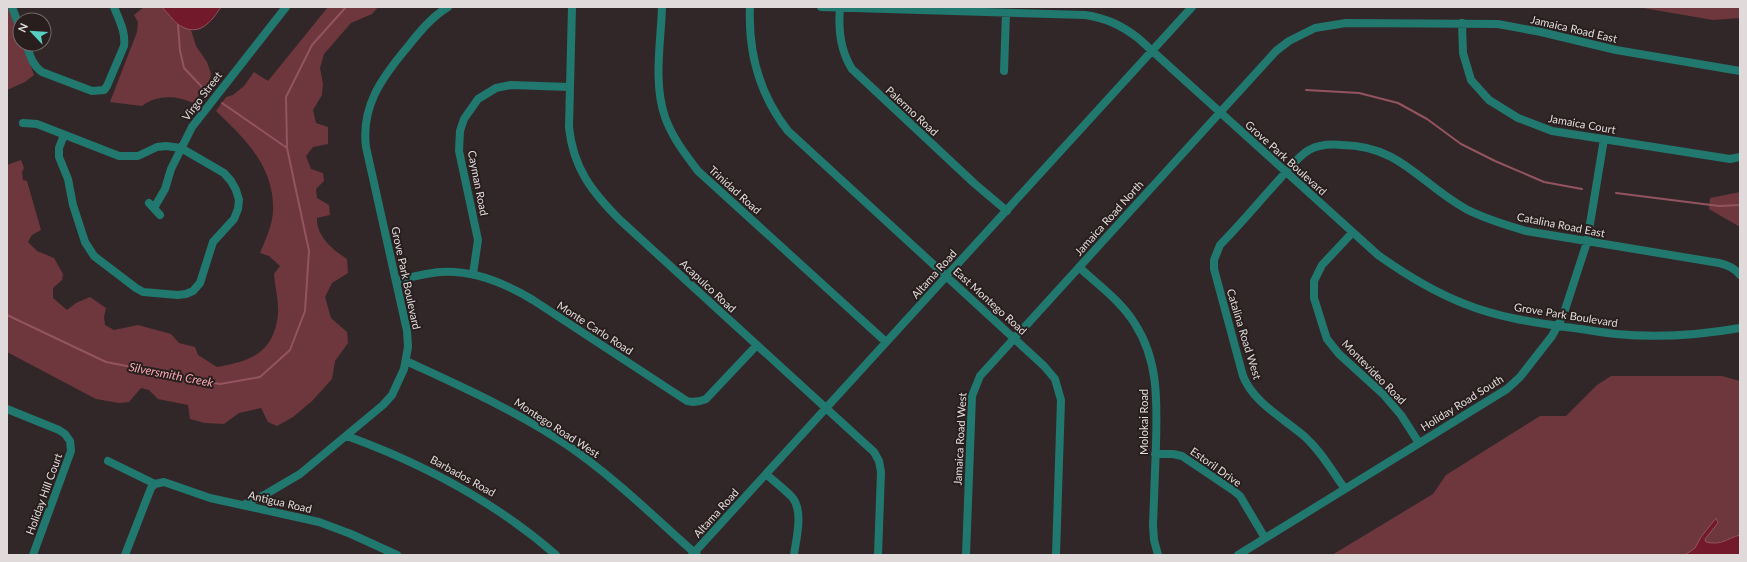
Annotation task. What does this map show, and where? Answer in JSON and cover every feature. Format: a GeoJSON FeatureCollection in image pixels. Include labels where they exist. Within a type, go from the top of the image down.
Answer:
{"type":"FeatureCollection","features":[{"type":"Feature","properties":{"kind":"street"},"geometry":{"type":"LineString","coordinates":[[29,52],[36,68],[42,72],[92,91],[104,90],[107,86],[125,40],[124,32],[114,7]]}},
{"type":"Feature","properties":{"kind":"street","name":"Virgo Street"},"geometry":{"type":"LineString","coordinates":[[154,209],[165,189],[171,169],[192,127],[286,7]]}},
{"type":"Feature","properties":{"kind":"street","name":"Grove Park Boulevard"},"geometry":{"type":"LineString","coordinates":[[243,505],[293,479],[374,415],[392,395],[401,378],[406,361],[407,331],[366,147],[366,120],[373,95],[387,73],[420,32],[434,17],[448,7]]}},
{"type":"Feature","properties":{"kind":"street","name":"Acapulco Road"},"geometry":{"type":"LineString","coordinates":[[572,7],[569,87],[570,140],[575,160],[591,189],[601,202],[616,216],[874,452],[879,461],[881,472],[878,555]]}},
{"type":"Feature","properties":{"kind":"street","name":"Trinidad Road"},"geometry":{"type":"LineString","coordinates":[[662,7],[659,84],[660,100],[665,117],[679,146],[698,171],[886,342]]}},
{"type":"Feature","properties":{"kind":"street","name":"East Montego Road"},"geometry":{"type":"LineString","coordinates":[[750,7],[749,29],[756,71],[766,97],[777,116],[801,144],[1015,339],[1047,369],[1055,379],[1060,394],[1056,555]]}},
{"type":"Feature","properties":{"kind":"street","name":"Grove Park Boulevard"},"geometry":{"type":"LineString","coordinates":[[821,7],[1098,17],[1111,21],[1125,28],[1152,51],[1378,255],[1404,273],[1437,292],[1493,313],[1557,326],[1617,334],[1697,334],[1740,328]]}},
{"type":"Feature","properties":{"kind":"street","name":"Altama Road"},"geometry":{"type":"LineString","coordinates":[[695,554],[766,474],[1192,7]]}},
{"type":"Feature","properties":{"kind":"street","name":"Palermo Road"},"geometry":{"type":"LineString","coordinates":[[840,8],[840,40],[852,69],[975,184],[1007,211]]}},
{"type":"Feature","properties":{"kind":"street"},"geometry":{"type":"LineString","coordinates":[[1004,71],[1006,13]]}},
{"type":"Feature","properties":{"kind":"street","name":"Jamaica Road East"},"geometry":{"type":"LineString","coordinates":[[1220,112],[1276,51],[1289,41],[1316,28],[1346,23],[1498,24],[1616,50],[1740,71]]}},
{"type":"Feature","properties":{"kind":"street","name":"Jamaica Court"},"geometry":{"type":"LineString","coordinates":[[1462,23],[1463,53],[1466,68],[1471,80],[1490,100],[1504,110],[1535,126],[1552,131],[1730,159],[1739,157]]}},
{"type":"Feature","properties":{"kind":"street","name":"Cayman Road"},"geometry":{"type":"LineString","coordinates":[[473,274],[478,240],[459,151],[460,131],[464,119],[478,99],[496,88],[511,86],[569,87]]}},
{"type":"Feature","properties":{"kind":"street","name":"Jamaica Road North"},"geometry":{"type":"LineString","coordinates":[[1015,339],[1220,112]]}},
{"type":"Feature","properties":{"kind":"street"},"geometry":{"type":"LineString","coordinates":[[23,123],[37,124],[119,156],[138,156],[157,147],[166,146],[181,148],[224,173],[236,190],[239,200],[238,209],[234,219],[213,242],[200,283],[193,291],[178,295],[143,292],[94,256],[85,242],[73,205],[68,179],[59,156],[59,148],[64,135]]}},
{"type":"Feature","properties":{"kind":"street","name":"Holiday Road South"},"geometry":{"type":"LineString","coordinates":[[1238,555],[1507,389],[1520,377],[1563,316],[1587,242],[1604,139]]}},
{"type":"Feature","properties":{"kind":"street","name":"Catalina Road East"},"geometry":{"type":"LineString","coordinates":[[1286,173],[1300,157],[1309,150],[1318,146],[1328,144],[1363,146],[1392,156],[1453,201],[1485,218],[1526,232],[1719,263],[1736,270],[1740,275]]}},
{"type":"Feature","properties":{"kind":"street","name":"Catalina Road West"},"geometry":{"type":"LineString","coordinates":[[1286,173],[1220,245],[1214,260],[1214,268],[1243,376],[1248,386],[1259,399],[1304,436],[1316,448],[1344,489]]}},
{"type":"Feature","properties":{"kind":"street","name":"Montevideo Road"},"geometry":{"type":"LineString","coordinates":[[1352,233],[1322,265],[1315,276],[1313,285],[1314,298],[1327,338],[1333,347],[1383,394],[1402,415],[1419,443]]}},
{"type":"Feature","properties":{"kind":"street","name":"Molokai Road"},"geometry":{"type":"LineString","coordinates":[[1079,267],[1125,311],[1135,323],[1147,347],[1152,364],[1156,386],[1153,525],[1154,540],[1158,555]]}},
{"type":"Feature","properties":{"kind":"street","name":"Monte Carlo Road"},"geometry":{"type":"LineString","coordinates":[[396,281],[442,272],[473,274],[495,280],[518,290],[687,401],[700,402],[706,399],[757,346]]}},
{"type":"Feature","properties":{"kind":"street","name":"Jamaica Road West"},"geometry":{"type":"LineString","coordinates":[[966,555],[972,396],[980,376],[1015,339]]}},
{"type":"Feature","properties":{"kind":"street","name":"Montego Road West"},"geometry":{"type":"LineString","coordinates":[[406,361],[505,407],[570,447],[620,485],[695,554]]}},
{"type":"Feature","properties":{"kind":"street","name":"Holiday Hill Court"},"geometry":{"type":"LineString","coordinates":[[7,409],[59,430],[65,434],[70,441],[72,451],[33,555]]}},
{"type":"Feature","properties":{"kind":"street","name":"Barbados Road"},"geometry":{"type":"LineString","coordinates":[[347,436],[406,459],[450,480],[507,516],[556,555]]}},
{"type":"Feature","properties":{"kind":"street","name":"Estoril Drive"},"geometry":{"type":"LineString","coordinates":[[1155,454],[1173,454],[1182,456],[1234,491],[1240,496],[1265,538]]}},
{"type":"Feature","properties":{"kind":"street"},"geometry":{"type":"LineString","coordinates":[[108,461],[155,484],[151,488],[125,555]]}},
{"type":"Feature","properties":{"kind":"street"},"geometry":{"type":"LineString","coordinates":[[766,474],[793,498],[796,505],[798,514],[794,555]]}},
{"type":"Feature","properties":{"kind":"street","name":"Antigua Road"},"geometry":{"type":"LineString","coordinates":[[155,484],[164,482],[210,498],[319,522],[351,534],[397,555]]}},
{"type":"Feature","properties":{"kind":"shaded area"},"geometry":{"type":"Polygon","coordinates":[[[7,7],[10,7],[12,12],[12,52],[26,52],[34,75],[25,82],[7,90],[7,7]]]}},
{"type":"Feature","properties":{"kind":"shaded area"},"geometry":{"type":"Polygon","coordinates":[[[144,7],[162,7],[178,25],[191,30],[196,46],[207,62],[211,74],[209,82],[193,103],[187,100],[167,97],[148,102],[142,106],[110,102],[137,32],[138,22],[134,15],[144,7]]]}},
{"type":"Feature","properties":{"kind":"shaded area"},"geometry":{"type":"Polygon","coordinates":[[[162,7],[221,7],[209,23],[193,30],[186,29],[179,25],[162,7]]]}},
{"type":"Feature","properties":{"kind":"shaded area"},"geometry":{"type":"Polygon","coordinates":[[[328,7],[378,7],[372,14],[351,23],[324,54],[320,68],[323,84],[322,95],[313,110],[316,123],[328,127],[328,144],[313,147],[306,156],[311,169],[323,173],[324,181],[316,189],[317,198],[329,205],[330,215],[317,218],[319,231],[331,247],[347,259],[348,273],[332,283],[325,297],[331,318],[347,332],[348,343],[335,361],[332,379],[312,401],[293,417],[277,426],[268,422],[261,408],[239,413],[224,424],[205,423],[190,419],[188,405],[158,399],[149,390],[141,388],[129,402],[119,403],[96,399],[7,352],[7,165],[21,160],[24,168],[22,172],[23,180],[27,181],[41,230],[32,235],[28,242],[37,251],[54,258],[63,274],[62,280],[53,288],[53,298],[67,310],[76,303],[90,297],[106,308],[104,317],[105,325],[114,330],[138,325],[171,334],[179,343],[195,347],[198,355],[217,367],[240,362],[250,358],[259,353],[266,346],[272,338],[276,327],[278,309],[274,274],[280,266],[269,256],[260,253],[268,233],[273,212],[269,181],[264,168],[248,144],[216,111],[226,97],[233,95],[244,86],[254,72],[268,81],[328,7]]]}},
{"type":"Feature","properties":{"kind":"shaded area"},"geometry":{"type":"Polygon","coordinates":[[[1637,7],[1740,7],[1740,18],[1713,20],[1637,7]]]}},
{"type":"Feature","properties":{"kind":"shaded area"},"geometry":{"type":"Polygon","coordinates":[[[1740,192],[1740,227],[1709,209],[1710,198],[1740,192]]]}},
{"type":"Feature","properties":{"kind":"shaded area"},"geometry":{"type":"Polygon","coordinates":[[[1611,376],[1722,376],[1740,381],[1740,535],[1720,542],[1706,543],[1705,539],[1718,523],[1716,518],[1701,537],[1695,548],[1685,555],[1332,555],[1433,494],[1446,475],[1540,416],[1566,416],[1597,385],[1611,376]]]}},
{"type":"Feature","properties":{"kind":"shaded area"},"geometry":{"type":"Polygon","coordinates":[[[1716,518],[1718,523],[1705,539],[1706,542],[1716,543],[1740,535],[1740,555],[1685,555],[1695,548],[1701,537],[1716,518]]]}},
{"type":"Feature","properties":{"kind":"waterway"},"geometry":{"type":"LineString","coordinates":[[287,147],[286,97],[312,45],[346,7]]}},
{"type":"Feature","properties":{"kind":"waterway","name":"Silversmith Creek"},"geometry":{"type":"LineString","coordinates":[[178,25],[180,51],[184,68],[204,89]]}},
{"type":"Feature","properties":{"kind":"waterway"},"geometry":{"type":"LineString","coordinates":[[1306,90],[1359,93],[1398,103],[1427,119],[1461,144],[1495,161],[1544,182],[1582,189]]}},
{"type":"Feature","properties":{"kind":"waterway","name":"Silversmith Creek"},"geometry":{"type":"LineString","coordinates":[[7,315],[106,362],[220,384],[260,377],[290,350],[305,311],[309,251],[287,148],[222,103]]}},
{"type":"Feature","properties":{"kind":"waterway"},"geometry":{"type":"LineString","coordinates":[[1616,193],[1719,206],[1740,205]]}}]}
